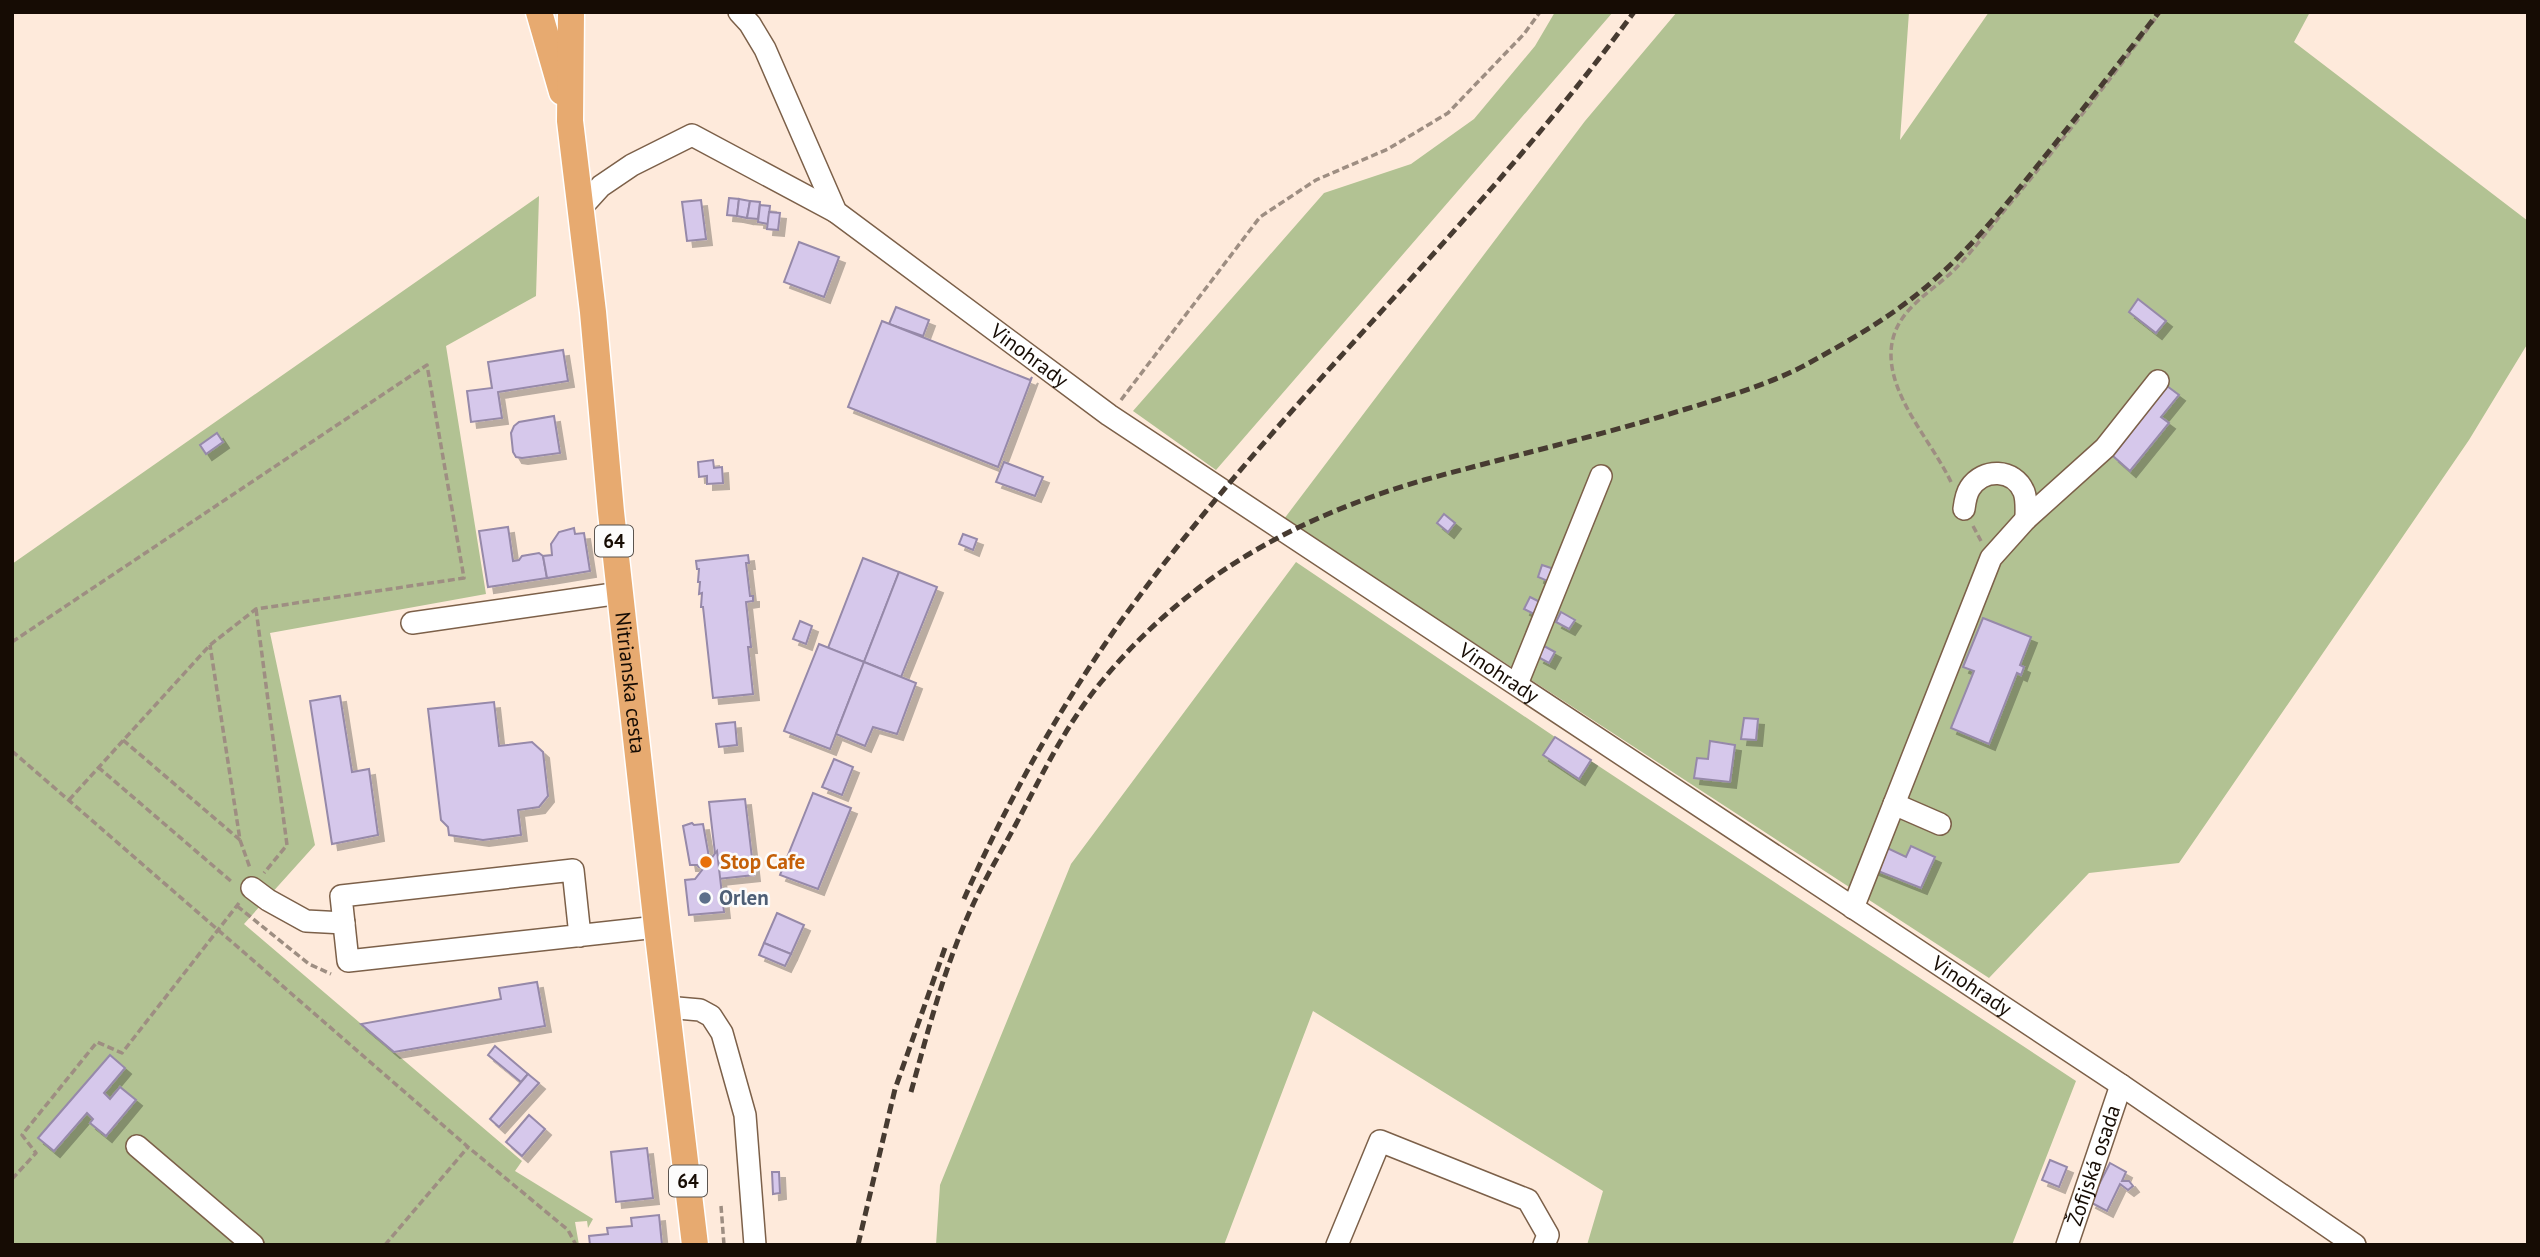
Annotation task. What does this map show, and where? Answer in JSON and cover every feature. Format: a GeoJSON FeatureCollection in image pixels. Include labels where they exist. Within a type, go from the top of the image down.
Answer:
{"type":"FeatureCollection","features":[{"type":"Feature","properties":{"kind":"main road","name":"Nitrianska cesta"},"geometry":{"type":"LineString","coordinates":[[539,12],[570,121]]}},
{"type":"Feature","properties":{"kind":"main road","name":"Nitrianska cesta"},"geometry":{"type":"LineString","coordinates":[[571,12],[570,121],[657,927],[695,1245]]}},
{"type":"Feature","properties":{"kind":"street","name":"Vinohrady"},"geometry":{"type":"LineString","coordinates":[[738,12],[750,24],[765,49],[836,212],[1110,415],[2121,1085],[2355,1245]]}},
{"type":"Feature","properties":{"kind":"street"},"geometry":{"type":"LineString","coordinates":[[581,208],[601,186],[622,172],[692,135],[836,212]]}},
{"type":"Feature","properties":{"kind":"street"},"geometry":{"type":"LineString","coordinates":[[1853,908],[1991,558],[2026,519],[2105,448],[2158,381]]}},
{"type":"Feature","properties":{"kind":"street"},"geometry":{"type":"LineString","coordinates":[[1964,509],[1966,496],[1980,477],[2001,473],[2010,476],[2023,491],[2026,519]]}},
{"type":"Feature","properties":{"kind":"street"},"geometry":{"type":"LineString","coordinates":[[1517,684],[1601,476]]}},
{"type":"Feature","properties":{"kind":"street"},"geometry":{"type":"LineString","coordinates":[[412,623],[620,593]]}},
{"type":"Feature","properties":{"kind":"street"},"geometry":{"type":"LineString","coordinates":[[1894,804],[1940,824]]}},
{"type":"Feature","properties":{"kind":"street"},"geometry":{"type":"LineString","coordinates":[[580,936],[573,870],[341,896],[348,961],[580,936],[657,927]]}},
{"type":"Feature","properties":{"kind":"street"},"geometry":{"type":"LineString","coordinates":[[251,889],[306,921],[344,923]]}},
{"type":"Feature","properties":{"kind":"street"},"geometry":{"type":"LineString","coordinates":[[666,1007],[701,1010],[711,1016],[722,1033],[745,1115],[755,1245]]}},
{"type":"Feature","properties":{"kind":"street","name":"Žofijská osada"},"geometry":{"type":"LineString","coordinates":[[2067,1245],[2121,1085]]}},
{"type":"Feature","properties":{"kind":"street"},"geometry":{"type":"LineString","coordinates":[[1337,1245],[1380,1140],[1528,1200],[1548,1235],[1544,1245]]}},
{"type":"Feature","properties":{"kind":"street"},"geometry":{"type":"LineString","coordinates":[[137,1146],[253,1245]]}},
{"type":"Feature","properties":{"kind":"path"},"geometry":{"type":"LineString","coordinates":[[1110,415],[1260,218],[1316,180],[1388,149],[1448,113],[1516,43],[1540,12]]}},
{"type":"Feature","properties":{"kind":"path"},"geometry":{"type":"LineString","coordinates":[[1991,558],[1939,457],[1900,396],[1892,371],[1891,350],[1897,327],[1911,306],[1957,268],[2095,100],[2160,12]]}},
{"type":"Feature","properties":{"kind":"path"},"geometry":{"type":"LineString","coordinates":[[12,642],[427,365],[464,578],[256,609],[210,645],[69,800]]}},
{"type":"Feature","properties":{"kind":"path"},"geometry":{"type":"LineString","coordinates":[[12,1179],[36,1153],[22,1135],[97,1042],[122,1053],[287,845],[256,609]]}},
{"type":"Feature","properties":{"kind":"path"},"geometry":{"type":"LineString","coordinates":[[210,645],[240,840],[251,889]]}},
{"type":"Feature","properties":{"kind":"path"},"geometry":{"type":"LineString","coordinates":[[123,740],[240,840]]}},
{"type":"Feature","properties":{"kind":"path"},"geometry":{"type":"LineString","coordinates":[[12,751],[468,1147],[568,1230],[576,1245]]}},
{"type":"Feature","properties":{"kind":"path"},"geometry":{"type":"LineString","coordinates":[[98,767],[251,889]]}},
{"type":"Feature","properties":{"kind":"path"},"geometry":{"type":"LineString","coordinates":[[237,906],[309,964],[339,977]]}},
{"type":"Feature","properties":{"kind":"path"},"geometry":{"type":"LineString","coordinates":[[385,1245],[468,1147]]}},
{"type":"Feature","properties":{"kind":"path"},"geometry":{"type":"LineString","coordinates":[[721,1206],[724,1245]]}},
{"type":"Feature","properties":{"kind":"green space"},"geometry":{"type":"Polygon","coordinates":[[[1555,12],[1613,12],[1216,470],[1133,411],[1324,193],[1411,164],[1474,119],[1535,46],[1555,12]]]}},
{"type":"Feature","properties":{"kind":"green space"},"geometry":{"type":"Polygon","coordinates":[[[1677,12],[1909,12],[1900,140],[1989,12],[2310,12],[2294,42],[2528,221],[2528,343],[2469,440],[2179,863],[2089,873],[1989,978],[1284,519],[1585,121],[1677,12]]]}},
{"type":"Feature","properties":{"kind":"green space"},"geometry":{"type":"Polygon","coordinates":[[[539,196],[536,296],[446,346],[486,594],[270,633],[315,845],[244,924],[522,1161],[515,1171],[593,1219],[588,1228],[587,1221],[575,1222],[579,1245],[12,1245],[12,564],[539,196]]]}},
{"type":"Feature","properties":{"kind":"green space"},"geometry":{"type":"Polygon","coordinates":[[[1296,562],[1555,737],[1544,755],[1579,778],[1591,761],[2076,1081],[2012,1245],[1587,1245],[1603,1191],[1313,1011],[1224,1245],[936,1245],[940,1185],[1071,864],[1296,562]]]}},
{"type":"Feature","properties":{"kind":"building"},"geometry":{"type":"Polygon","coordinates":[[[729,198],[739,199],[737,216],[727,215],[729,198]]]}},
{"type":"Feature","properties":{"kind":"building"},"geometry":{"type":"Polygon","coordinates":[[[739,199],[750,201],[747,218],[737,216],[739,199]]]}},
{"type":"Feature","properties":{"kind":"building"},"geometry":{"type":"Polygon","coordinates":[[[701,200],[706,239],[687,241],[682,202],[701,200]]]}},
{"type":"Feature","properties":{"kind":"building"},"geometry":{"type":"Polygon","coordinates":[[[750,201],[760,202],[758,219],[747,218],[750,201]]]}},
{"type":"Feature","properties":{"kind":"building"},"geometry":{"type":"Polygon","coordinates":[[[760,205],[770,206],[768,224],[758,222],[760,205]]]}},
{"type":"Feature","properties":{"kind":"building"},"geometry":{"type":"Polygon","coordinates":[[[769,212],[780,213],[778,230],[767,229],[769,212]]]}},
{"type":"Feature","properties":{"kind":"building"},"geometry":{"type":"Polygon","coordinates":[[[799,242],[839,257],[824,297],[784,282],[799,242]]]}},
{"type":"Feature","properties":{"kind":"building"},"geometry":{"type":"Polygon","coordinates":[[[2138,299],[2166,321],[2156,333],[2129,312],[2138,299]]]}},
{"type":"Feature","properties":{"kind":"building"},"geometry":{"type":"Polygon","coordinates":[[[896,307],[929,320],[923,336],[889,324],[896,307]]]}},
{"type":"Feature","properties":{"kind":"building"},"geometry":{"type":"Polygon","coordinates":[[[882,321],[1030,380],[1032,377],[998,467],[848,407],[882,321]]]}},
{"type":"Feature","properties":{"kind":"building"},"geometry":{"type":"Polygon","coordinates":[[[563,350],[568,381],[498,392],[502,418],[471,422],[467,391],[492,388],[488,362],[563,350]]]}},
{"type":"Feature","properties":{"kind":"building"},"geometry":{"type":"Polygon","coordinates":[[[2167,386],[2179,395],[2161,417],[2169,423],[2130,471],[2113,456],[2167,386]]]}},
{"type":"Feature","properties":{"kind":"building"},"geometry":{"type":"Polygon","coordinates":[[[554,416],[560,453],[516,457],[511,433],[514,426],[519,422],[554,416]]]}},
{"type":"Feature","properties":{"kind":"building"},"geometry":{"type":"Polygon","coordinates":[[[217,433],[223,442],[206,454],[200,445],[217,433]]]}},
{"type":"Feature","properties":{"kind":"building"},"geometry":{"type":"Polygon","coordinates":[[[713,460],[714,468],[722,467],[723,483],[707,484],[707,476],[699,477],[698,462],[713,460]]]}},
{"type":"Feature","properties":{"kind":"building"},"geometry":{"type":"Polygon","coordinates":[[[1004,462],[1043,477],[1035,496],[996,482],[1004,462]]]}},
{"type":"Feature","properties":{"kind":"building"},"geometry":{"type":"Polygon","coordinates":[[[1444,514],[1455,523],[1448,532],[1437,523],[1444,514]]]}},
{"type":"Feature","properties":{"kind":"building"},"geometry":{"type":"Polygon","coordinates":[[[508,527],[513,561],[522,556],[539,553],[543,556],[547,578],[488,587],[479,531],[508,527]]]}},
{"type":"Feature","properties":{"kind":"building"},"geometry":{"type":"Polygon","coordinates":[[[574,528],[575,534],[584,533],[590,571],[547,578],[543,556],[552,555],[551,544],[559,532],[574,528]]]}},
{"type":"Feature","properties":{"kind":"building"},"geometry":{"type":"Polygon","coordinates":[[[963,534],[977,539],[973,550],[959,544],[963,534]]]}},
{"type":"Feature","properties":{"kind":"building"},"geometry":{"type":"Polygon","coordinates":[[[748,555],[749,563],[746,563],[753,601],[746,602],[753,694],[713,698],[696,561],[748,555]]]}},
{"type":"Feature","properties":{"kind":"building"},"geometry":{"type":"Polygon","coordinates":[[[863,558],[899,572],[864,662],[828,648],[863,558]]]}},
{"type":"Feature","properties":{"kind":"building"},"geometry":{"type":"Polygon","coordinates":[[[1542,565],[1554,569],[1550,582],[1538,577],[1542,565]]]}},
{"type":"Feature","properties":{"kind":"building"},"geometry":{"type":"Polygon","coordinates":[[[899,572],[937,587],[901,677],[864,662],[899,572]]]}},
{"type":"Feature","properties":{"kind":"building"},"geometry":{"type":"Polygon","coordinates":[[[1530,597],[1542,603],[1536,615],[1524,609],[1530,597]]]}},
{"type":"Feature","properties":{"kind":"building"},"geometry":{"type":"Polygon","coordinates":[[[1561,612],[1575,620],[1569,629],[1556,622],[1561,612]]]}},
{"type":"Feature","properties":{"kind":"building"},"geometry":{"type":"Polygon","coordinates":[[[1983,618],[2031,637],[2020,665],[2024,667],[2021,675],[2017,673],[1989,744],[1951,728],[1974,671],[1963,667],[1983,618]]]}},
{"type":"Feature","properties":{"kind":"building"},"geometry":{"type":"Polygon","coordinates":[[[800,621],[812,626],[806,644],[793,639],[800,621]]]}},
{"type":"Feature","properties":{"kind":"building"},"geometry":{"type":"Polygon","coordinates":[[[819,644],[864,662],[830,749],[784,731],[819,644]]]}},
{"type":"Feature","properties":{"kind":"building"},"geometry":{"type":"Polygon","coordinates":[[[1544,646],[1555,652],[1549,663],[1538,657],[1544,646]]]}},
{"type":"Feature","properties":{"kind":"building"},"geometry":{"type":"Polygon","coordinates":[[[864,662],[916,683],[897,734],[873,727],[865,746],[836,734],[864,662]]]}},
{"type":"Feature","properties":{"kind":"building"},"geometry":{"type":"Polygon","coordinates":[[[340,696],[352,772],[369,769],[378,835],[332,844],[310,701],[340,696]]]}},
{"type":"Feature","properties":{"kind":"building"},"geometry":{"type":"Polygon","coordinates":[[[494,702],[499,746],[532,742],[543,752],[548,796],[539,807],[518,810],[521,835],[483,840],[449,835],[448,827],[441,820],[428,709],[494,702]]]}},
{"type":"Feature","properties":{"kind":"building"},"geometry":{"type":"Polygon","coordinates":[[[1744,718],[1758,719],[1756,740],[1741,739],[1744,718]]]}},
{"type":"Feature","properties":{"kind":"building"},"geometry":{"type":"Polygon","coordinates":[[[735,722],[737,745],[719,747],[716,724],[735,722]]]}},
{"type":"Feature","properties":{"kind":"building"},"geometry":{"type":"Polygon","coordinates":[[[1555,737],[1591,760],[1579,779],[1543,755],[1555,737]]]}},
{"type":"Feature","properties":{"kind":"building"},"geometry":{"type":"Polygon","coordinates":[[[1710,741],[1735,745],[1730,782],[1694,778],[1697,758],[1708,759],[1710,741]]]}},
{"type":"Feature","properties":{"kind":"building"},"geometry":{"type":"Polygon","coordinates":[[[834,759],[853,767],[842,795],[822,787],[834,759]]]}},
{"type":"Feature","properties":{"kind":"building"},"geometry":{"type":"Polygon","coordinates":[[[813,793],[851,808],[818,889],[780,875],[813,793]]]}},
{"type":"Feature","properties":{"kind":"building"},"geometry":{"type":"Polygon","coordinates":[[[745,799],[754,875],[718,879],[709,802],[745,799]]]}},
{"type":"Feature","properties":{"kind":"building"},"geometry":{"type":"Polygon","coordinates":[[[703,824],[710,863],[699,867],[690,865],[683,826],[703,824]]]}},
{"type":"Feature","properties":{"kind":"building"},"geometry":{"type":"Polygon","coordinates":[[[1883,846],[1906,857],[1911,846],[1935,857],[1921,888],[1873,869],[1883,846]]]}},
{"type":"Feature","properties":{"kind":"building"},"geometry":{"type":"Polygon","coordinates":[[[717,851],[724,912],[689,915],[685,880],[695,879],[717,851]]]}},
{"type":"Feature","properties":{"kind":"building"},"geometry":{"type":"Polygon","coordinates":[[[777,913],[804,925],[791,954],[764,943],[777,913]]]}},
{"type":"Feature","properties":{"kind":"building"},"geometry":{"type":"Polygon","coordinates":[[[764,943],[791,954],[785,966],[759,955],[764,943]]]}},
{"type":"Feature","properties":{"kind":"building"},"geometry":{"type":"Polygon","coordinates":[[[537,982],[545,1026],[394,1052],[361,1024],[501,999],[499,988],[537,982]]]}},
{"type":"Feature","properties":{"kind":"building"},"geometry":{"type":"Polygon","coordinates":[[[495,1046],[528,1074],[521,1082],[488,1055],[495,1046]]]}},
{"type":"Feature","properties":{"kind":"building"},"geometry":{"type":"Polygon","coordinates":[[[110,1055],[125,1068],[104,1093],[110,1099],[120,1087],[136,1100],[106,1136],[90,1123],[93,1119],[87,1113],[54,1151],[38,1138],[110,1055]]]}},
{"type":"Feature","properties":{"kind":"building"},"geometry":{"type":"Polygon","coordinates":[[[528,1074],[539,1083],[499,1127],[490,1119],[528,1074]]]}},
{"type":"Feature","properties":{"kind":"building"},"geometry":{"type":"Polygon","coordinates":[[[529,1115],[545,1129],[522,1156],[506,1142],[529,1115]]]}},
{"type":"Feature","properties":{"kind":"building"},"geometry":{"type":"Polygon","coordinates":[[[647,1148],[653,1198],[616,1202],[611,1152],[647,1148]]]}},
{"type":"Feature","properties":{"kind":"building"},"geometry":{"type":"Polygon","coordinates":[[[2050,1160],[2067,1167],[2059,1187],[2042,1180],[2050,1160]]]}},
{"type":"Feature","properties":{"kind":"building"},"geometry":{"type":"Polygon","coordinates":[[[2110,1163],[2126,1172],[2122,1181],[2129,1181],[2133,1186],[2128,1190],[2120,1184],[2107,1211],[2090,1202],[2110,1163]]]}},
{"type":"Feature","properties":{"kind":"building"},"geometry":{"type":"Polygon","coordinates":[[[772,1172],[779,1172],[780,1193],[773,1194],[772,1172]]]}},
{"type":"Feature","properties":{"kind":"building"},"geometry":{"type":"Polygon","coordinates":[[[659,1215],[662,1245],[590,1245],[589,1236],[608,1234],[607,1228],[632,1226],[631,1218],[659,1215]]]}},
{"type":"Feature","properties":{"kind":"railway"},"geometry":{"type":"LineString","coordinates":[[964,899],[1035,756],[1121,621],[1181,542],[1245,465],[1510,167],[1574,91],[1634,12]]}},
{"type":"Feature","properties":{"kind":"railway"},"geometry":{"type":"LineString","coordinates":[[911,1092],[937,1000],[961,931],[981,887],[1066,732],[1089,697],[1135,644],[1170,611],[1207,581],[1247,555],[1332,512],[1424,480],[1621,428],[1733,394],[1795,370],[1852,338],[1920,292],[1973,242],[2020,188],[2159,12]]}},
{"type":"Feature","properties":{"kind":"railway"},"geometry":{"type":"LineString","coordinates":[[858,1245],[895,1089],[946,945]]}},
{"type":"Feature","properties":{"kind":"place","name":"Stop Cafe"},"geometry":{"type":"Point","coordinates":[706,862]}},
{"type":"Feature","properties":{"kind":"place","name":"Orlen"},"geometry":{"type":"Point","coordinates":[705,898]}}]}
